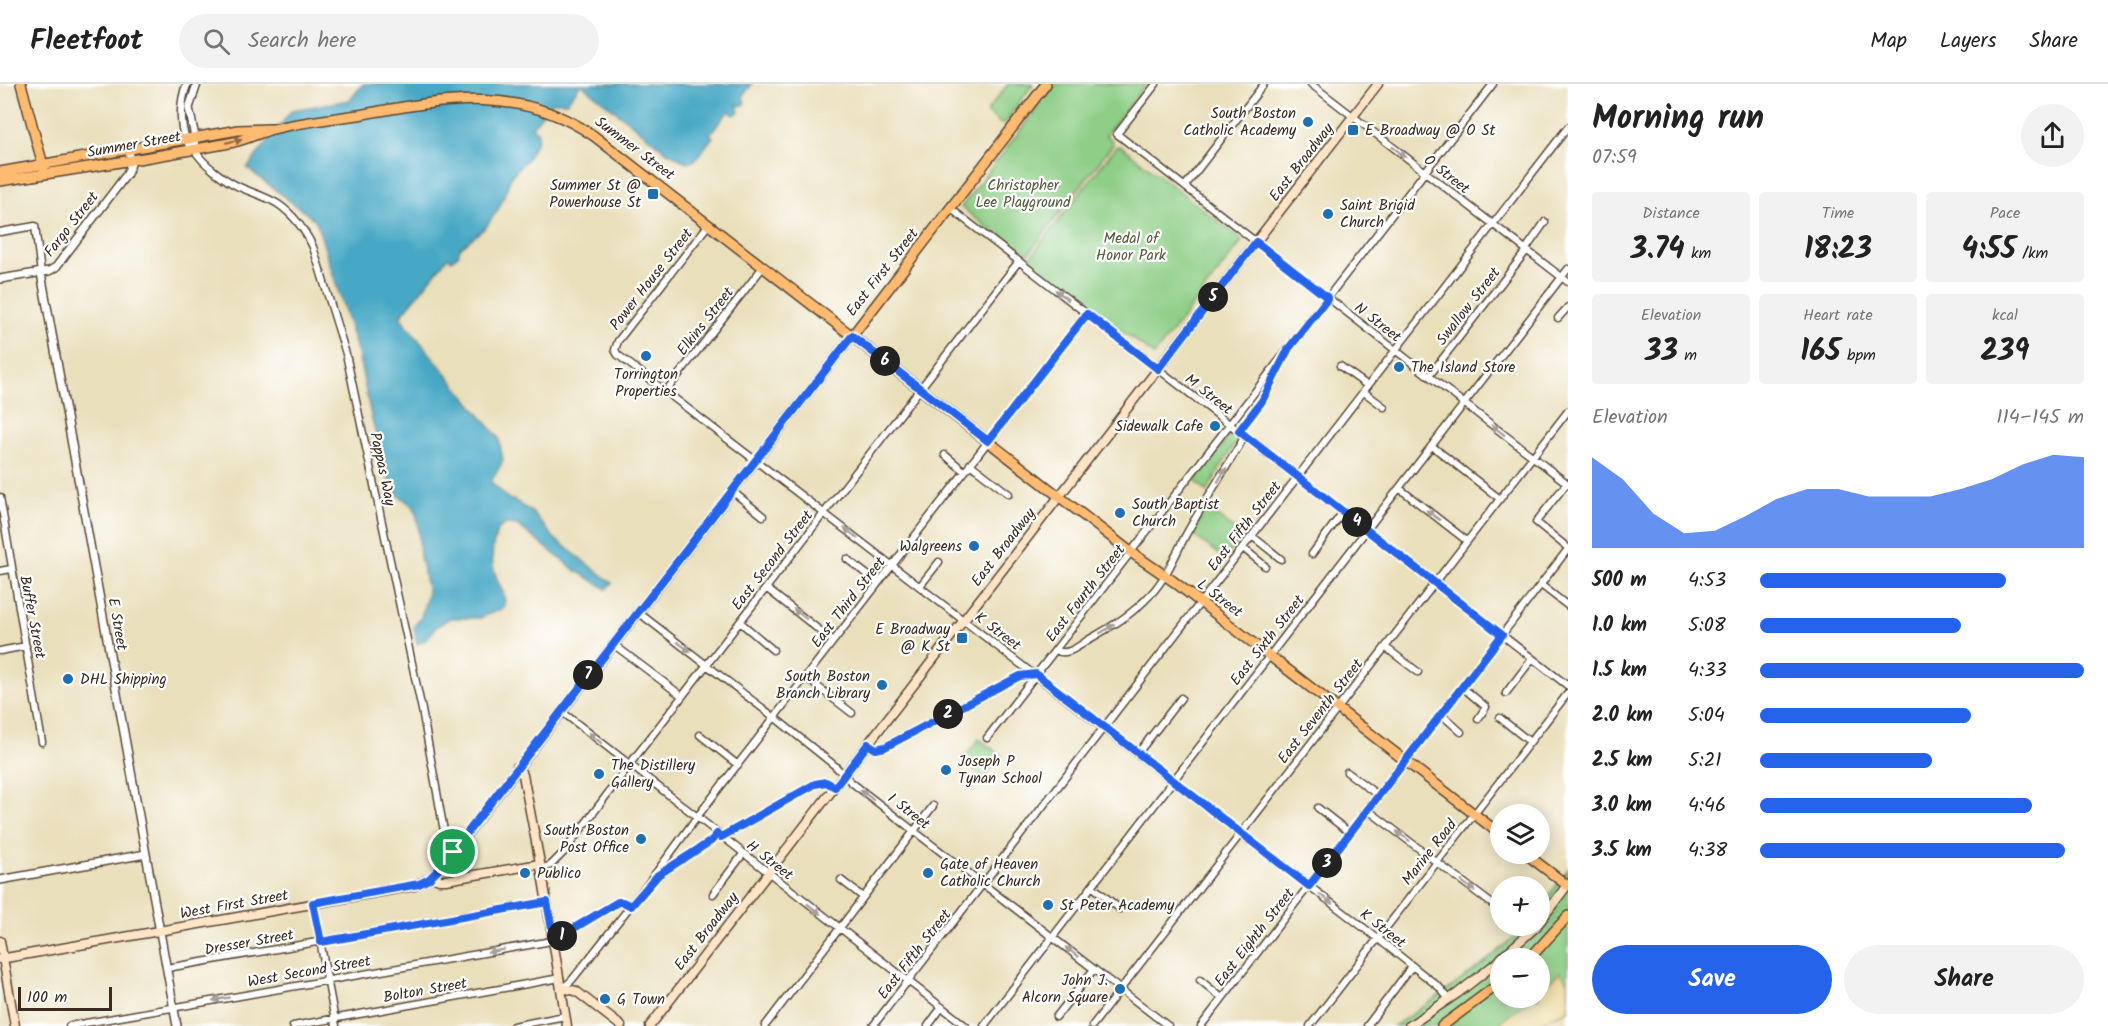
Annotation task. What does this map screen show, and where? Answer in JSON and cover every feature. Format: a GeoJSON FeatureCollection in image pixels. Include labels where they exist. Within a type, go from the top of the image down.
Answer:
{"type":"FeatureCollection","features":[{"type":"Feature","properties":{"kind":"main road"},"geometry":{"type":"LineString","coordinates":[[21,84],[45,175]]}},
{"type":"Feature","properties":{"kind":"main road","name":"East First Street"},"geometry":{"type":"LineString","coordinates":[[432,877],[1046,84]]}},
{"type":"Feature","properties":{"kind":"main road","name":"East Broadway"},"geometry":{"type":"LineString","coordinates":[[650,1026],[1378,84]]}},
{"type":"Feature","properties":{"kind":"main road","name":"Summer Street"},"geometry":{"type":"LineString","coordinates":[[0,172],[248,128],[272,129],[464,98],[507,100],[549,111],[585,129],[920,388]]}},
{"type":"Feature","properties":{"kind":"main road","name":"Summer Street"},"geometry":{"type":"LineString","coordinates":[[0,181],[244,140],[272,129]]}},
{"type":"Feature","properties":{"kind":"main road","name":"L Street"},"geometry":{"type":"LineString","coordinates":[[920,388],[1490,826]]}},
{"type":"Feature","properties":{"kind":"main road"},"geometry":{"type":"LineString","coordinates":[[517,767],[523,775],[541,866],[567,1026]]}},
{"type":"Feature","properties":{"kind":"main road"},"geometry":{"type":"LineString","coordinates":[[1540,864],[1568,885],[1550,908]]}},
{"type":"Feature","properties":{"kind":"main road","name":"West First Street"},"geometry":{"type":"LineString","coordinates":[[2,958],[414,886],[432,877],[446,880],[541,866]]}},
{"type":"Feature","properties":{"kind":"main road"},"geometry":{"type":"LineString","coordinates":[[1539,948],[1568,916]]}},
{"type":"Feature","properties":{"kind":"main road"},"geometry":{"type":"LineString","coordinates":[[1513,948],[1527,936]]}},
{"type":"Feature","properties":{"kind":"main road"},"geometry":{"type":"LineString","coordinates":[[0,941],[15,1026]]}},
{"type":"Feature","properties":{"kind":"main road"},"geometry":{"type":"LineString","coordinates":[[1408,1026],[1449,999],[1490,967]]}},
{"type":"Feature","properties":{"kind":"main road"},"geometry":{"type":"LineString","coordinates":[[562,988],[576,991],[621,1026]]}},
{"type":"Feature","properties":{"kind":"main road"},"geometry":{"type":"LineString","coordinates":[[1442,1026],[1490,990]]}},
{"type":"Feature","properties":{"kind":"street"},"geometry":{"type":"LineString","coordinates":[[187,84],[181,107],[190,137]]}},
{"type":"Feature","properties":{"kind":"street"},"geometry":{"type":"LineString","coordinates":[[194,149],[189,144],[189,108],[196,84]]}},
{"type":"Feature","properties":{"kind":"street","name":"N Street"},"geometry":{"type":"LineString","coordinates":[[1156,84],[1117,134],[1567,483]]}},
{"type":"Feature","properties":{"kind":"street"},"geometry":{"type":"LineString","coordinates":[[1185,186],[1264,84]]}},
{"type":"Feature","properties":{"kind":"street","name":"O Street"},"geometry":{"type":"LineString","coordinates":[[1311,84],[1568,282]]}},
{"type":"Feature","properties":{"kind":"street","name":"East Fourth Street"},"geometry":{"type":"LineString","coordinates":[[987,738],[1493,84]]}},
{"type":"Feature","properties":{"kind":"street","name":"East Fifth Street"},"geometry":{"type":"LineString","coordinates":[[873,1026],[1568,127]]}},
{"type":"Feature","properties":{"kind":"street"},"geometry":{"type":"LineString","coordinates":[[129,149],[130,160]]}},
{"type":"Feature","properties":{"kind":"street","name":"Pappas Way"},"geometry":{"type":"LineString","coordinates":[[194,149],[202,160],[233,183],[283,208],[297,221],[313,247],[346,354],[422,710],[446,842],[453,852]]}},
{"type":"Feature","properties":{"kind":"street","name":"Fargo Street"},"geometry":{"type":"LineString","coordinates":[[0,279],[52,270],[127,174],[130,169],[130,160]]}},
{"type":"Feature","properties":{"kind":"street","name":"M Street"},"geometry":{"type":"LineString","coordinates":[[950,208],[1568,686]]}},
{"type":"Feature","properties":{"kind":"street","name":"Swallow Street"},"geometry":{"type":"LineString","coordinates":[[1429,376],[1545,222]]}},
{"type":"Feature","properties":{"kind":"street","name":"Power House Street"},"geometry":{"type":"LineString","coordinates":[[615,350],[618,341],[708,224]]}},
{"type":"Feature","properties":{"kind":"street","name":"E Street"},"geometry":{"type":"LineString","coordinates":[[0,232],[35,226],[41,273],[177,1026]]}},
{"type":"Feature","properties":{"kind":"street","name":"East Second Street"},"geometry":{"type":"LineString","coordinates":[[541,866],[551,865],[564,852],[1019,261]]}},
{"type":"Feature","properties":{"kind":"street","name":"Elkins Street"},"geometry":{"type":"LineString","coordinates":[[666,391],[763,267]]}},
{"type":"Feature","properties":{"kind":"street","name":"East Sixth Street"},"geometry":{"type":"LineString","coordinates":[[984,1026],[1568,269]]}},
{"type":"Feature","properties":{"kind":"street"},"geometry":{"type":"LineString","coordinates":[[1558,318],[1568,307]]}},
{"type":"Feature","properties":{"kind":"street","name":"East Third Street"},"geometry":{"type":"LineString","coordinates":[[562,988],[572,980],[631,906],[774,717],[1087,314]]}},
{"type":"Feature","properties":{"kind":"street","name":"East Fourth Street"},"geometry":{"type":"LineString","coordinates":[[1239,431],[1262,401],[1289,348]]}},
{"type":"Feature","properties":{"kind":"street","name":"K Street"},"geometry":{"type":"LineString","coordinates":[[615,350],[618,355],[1377,938],[1439,987],[1449,999]]}},
{"type":"Feature","properties":{"kind":"street"},"geometry":{"type":"LineString","coordinates":[[1340,366],[1384,407]]}},
{"type":"Feature","properties":{"kind":"street","name":"East Seventh Street"},"geometry":{"type":"LineString","coordinates":[[1093,1026],[1568,411]]}},
{"type":"Feature","properties":{"kind":"street"},"geometry":{"type":"LineString","coordinates":[[1056,650],[1060,653],[1071,651],[1115,624],[1147,598],[1166,575],[1187,534],[1245,436]]}},
{"type":"Feature","properties":{"kind":"street"},"geometry":{"type":"LineString","coordinates":[[1432,446],[1500,499]]}},
{"type":"Feature","properties":{"kind":"street"},"geometry":{"type":"LineString","coordinates":[[945,455],[964,471]]}},
{"type":"Feature","properties":{"kind":"street"},"geometry":{"type":"LineString","coordinates":[[970,464],[1009,494]]}},
{"type":"Feature","properties":{"kind":"street"},"geometry":{"type":"LineString","coordinates":[[1567,483],[1536,522],[1568,549]]}},
{"type":"Feature","properties":{"kind":"street"},"geometry":{"type":"LineString","coordinates":[[1399,488],[1467,541]]}},
{"type":"Feature","properties":{"kind":"street"},"geometry":{"type":"LineString","coordinates":[[732,491],[763,516]]}},
{"type":"Feature","properties":{"kind":"street","name":"Buffer Street"},"geometry":{"type":"LineString","coordinates":[[0,497],[42,742]]}},
{"type":"Feature","properties":{"kind":"street"},"geometry":{"type":"LineString","coordinates":[[1312,554],[1343,512]]}},
{"type":"Feature","properties":{"kind":"street"},"geometry":{"type":"LineString","coordinates":[[1252,536],[1281,559]]}},
{"type":"Feature","properties":{"kind":"street"},"geometry":{"type":"LineString","coordinates":[[1243,548],[1265,566]]}},
{"type":"Feature","properties":{"kind":"street","name":"East Eighth Street"},"geometry":{"type":"LineString","coordinates":[[1201,1026],[1568,549]]}},
{"type":"Feature","properties":{"kind":"street"},"geometry":{"type":"LineString","coordinates":[[847,559],[878,583]]}},
{"type":"Feature","properties":{"kind":"street"},"geometry":{"type":"LineString","coordinates":[[920,586],[939,562]]}},
{"type":"Feature","properties":{"kind":"street"},"geometry":{"type":"LineString","coordinates":[[0,571],[12,569]]}},
{"type":"Feature","properties":{"kind":"street"},"geometry":{"type":"LineString","coordinates":[[1541,585],[1568,606]]}},
{"type":"Feature","properties":{"kind":"street"},"geometry":{"type":"LineString","coordinates":[[766,588],[833,641]]}},
{"type":"Feature","properties":{"kind":"street","name":"I Street"},"geometry":{"type":"LineString","coordinates":[[638,612],[707,664],[915,831],[1168,1026]]}},
{"type":"Feature","properties":{"kind":"street"},"geometry":{"type":"LineString","coordinates":[[740,622],[773,650]]}},
{"type":"Feature","properties":{"kind":"street"},"geometry":{"type":"LineString","coordinates":[[613,644],[682,696]]}},
{"type":"Feature","properties":{"kind":"street"},"geometry":{"type":"LineString","coordinates":[[0,651],[26,646]]}},
{"type":"Feature","properties":{"kind":"street"},"geometry":{"type":"LineString","coordinates":[[1385,647],[1418,672]]}},
{"type":"Feature","properties":{"kind":"street"},"geometry":{"type":"LineString","coordinates":[[1506,693],[1532,659]]}},
{"type":"Feature","properties":{"kind":"street"},"geometry":{"type":"LineString","coordinates":[[868,744],[876,749],[885,747],[1020,676],[1036,674]]}},
{"type":"Feature","properties":{"kind":"street"},"geometry":{"type":"LineString","coordinates":[[806,677],[852,713]]}},
{"type":"Feature","properties":{"kind":"street"},"geometry":{"type":"LineString","coordinates":[[1462,687],[1486,707],[1478,719]]}},
{"type":"Feature","properties":{"kind":"street","name":"Marine Road"},"geometry":{"type":"LineString","coordinates":[[1310,1026],[1568,693]]}},
{"type":"Feature","properties":{"kind":"street"},"geometry":{"type":"LineString","coordinates":[[1138,753],[1181,698]]}},
{"type":"Feature","properties":{"kind":"street","name":"H Street"},"geometry":{"type":"LineString","coordinates":[[561,711],[966,1026]]}},
{"type":"Feature","properties":{"kind":"street"},"geometry":{"type":"LineString","coordinates":[[1441,714],[1461,732]]}},
{"type":"Feature","properties":{"kind":"street"},"geometry":{"type":"LineString","coordinates":[[1500,718],[1530,742]]}},
{"type":"Feature","properties":{"kind":"street"},"geometry":{"type":"LineString","coordinates":[[700,735],[738,765]]}},
{"type":"Feature","properties":{"kind":"street"},"geometry":{"type":"LineString","coordinates":[[1347,772],[1379,796]]}},
{"type":"Feature","properties":{"kind":"street"},"geometry":{"type":"LineString","coordinates":[[647,885],[662,872],[719,835],[815,784],[826,782],[835,787]]}},
{"type":"Feature","properties":{"kind":"street"},"geometry":{"type":"LineString","coordinates":[[765,1026],[933,806]]}},
{"type":"Feature","properties":{"kind":"street"},"geometry":{"type":"LineString","coordinates":[[1318,808],[1350,833]]}},
{"type":"Feature","properties":{"kind":"street"},"geometry":{"type":"LineString","coordinates":[[1368,810],[1490,902]]}},
{"type":"Feature","properties":{"kind":"street"},"geometry":{"type":"LineString","coordinates":[[0,880],[146,854]]}},
{"type":"Feature","properties":{"kind":"street"},"geometry":{"type":"LineString","coordinates":[[713,894],[743,854]]}},
{"type":"Feature","properties":{"kind":"street"},"geometry":{"type":"LineString","coordinates":[[841,880],[863,897]]}},
{"type":"Feature","properties":{"kind":"street"},"geometry":{"type":"LineString","coordinates":[[1092,886],[1120,909]]}},
{"type":"Feature","properties":{"kind":"street","name":"Dresser Street"},"geometry":{"type":"LineString","coordinates":[[167,968],[547,902]]}},
{"type":"Feature","properties":{"kind":"street"},"geometry":{"type":"LineString","coordinates":[[554,940],[618,902],[631,906]]}},
{"type":"Feature","properties":{"kind":"street"},"geometry":{"type":"LineString","coordinates":[[313,903],[336,1022]]}},
{"type":"Feature","properties":{"kind":"street","name":"West Second Street"},"geometry":{"type":"LineString","coordinates":[[69,1026],[554,940]]}},
{"type":"Feature","properties":{"kind":"street"},"geometry":{"type":"LineString","coordinates":[[1367,1026],[1412,966]]}},
{"type":"Feature","properties":{"kind":"street"},"geometry":{"type":"LineString","coordinates":[[1056,1017],[1094,969]]}},
{"type":"Feature","properties":{"kind":"street","name":"Bolton Street"},"geometry":{"type":"LineString","coordinates":[[293,1026],[336,1022],[560,978]]}},
{"type":"Feature","properties":{"kind":"street"},"geometry":{"type":"LineString","coordinates":[[1200,980],[1222,998]]}},
{"type":"Feature","properties":{"kind":"street"},"geometry":{"type":"LineString","coordinates":[[928,1026],[942,1007]]}},
{"type":"Feature","properties":{"kind":"street"},"geometry":{"type":"LineString","coordinates":[[513,1026],[565,1016]]}},
{"type":"Feature","properties":{"kind":"green space"},"geometry":{"type":"Polygon","coordinates":[[[1008,84],[1033,84],[1010,118],[1001,124],[988,113],[988,110],[1008,84]]]}},
{"type":"Feature","properties":{"kind":"green space","name":"Christopher Lee Playground"},"geometry":{"type":"Polygon","coordinates":[[[1056,84],[1146,84],[1106,135],[1113,144],[1028,254],[1023,255],[961,207],[1056,84]]]}},
{"type":"Feature","properties":{"kind":"green space","name":"Medal of Honor Park"},"geometry":{"type":"Polygon","coordinates":[[[1121,146],[1241,239],[1241,243],[1154,355],[1028,260],[1116,147],[1121,146]]]}},
{"type":"Feature","properties":{"kind":"green space"},"geometry":{"type":"Polygon","coordinates":[[[1230,435],[1237,440],[1207,491],[1195,481],[1230,435]]]}},
{"type":"Feature","properties":{"kind":"green space"},"geometry":{"type":"Polygon","coordinates":[[[1207,508],[1243,536],[1225,559],[1192,534],[1207,508]]]}},
{"type":"Feature","properties":{"kind":"green space"},"geometry":{"type":"Polygon","coordinates":[[[979,739],[1002,756],[984,779],[962,761],[979,739]]]}},
{"type":"Feature","properties":{"kind":"green space"},"geometry":{"type":"Polygon","coordinates":[[[1568,869],[1568,1010],[1545,1020],[1538,1026],[1394,1026],[1490,958],[1490,1008],[1550,1008],[1550,948],[1502,948],[1515,936],[1550,936],[1550,894],[1568,869]]]}},
{"type":"Feature","properties":{"kind":"sand"},"geometry":{"type":"Polygon","coordinates":[[[1560,972],[1568,981],[1568,1010],[1545,1020],[1538,1026],[1503,1026],[1500,1022],[1519,1008],[1550,1008],[1550,982],[1560,972]]]}},
{"type":"Feature","properties":{"kind":"water"},"geometry":{"type":"Polygon","coordinates":[[[363,84],[581,84],[567,102],[552,102],[532,127],[538,132],[537,140],[527,159],[512,175],[499,208],[486,227],[460,248],[458,255],[451,260],[448,257],[400,317],[499,438],[503,461],[491,482],[510,500],[514,500],[533,513],[554,538],[612,583],[607,589],[576,571],[517,525],[506,524],[498,529],[492,553],[494,570],[504,595],[504,608],[480,618],[450,618],[436,627],[427,639],[417,644],[414,626],[421,618],[428,592],[420,557],[418,522],[414,507],[398,495],[389,481],[371,416],[358,353],[316,221],[247,168],[292,110],[350,100],[363,84]]]}},
{"type":"Feature","properties":{"kind":"water"},"geometry":{"type":"Polygon","coordinates":[[[581,84],[752,84],[743,96],[745,104],[741,106],[737,104],[739,112],[734,115],[729,111],[710,134],[713,137],[695,160],[690,162],[666,151],[581,84]]]}},
{"type":"Feature","properties":{"kind":"place","name":"South Boston Catholic Academy"},"geometry":{"type":"Point","coordinates":[1308,122]}},
{"type":"Feature","properties":{"kind":"place","name":"E Broadway @ O St"},"geometry":{"type":"Point","coordinates":[1353,130]}},
{"type":"Feature","properties":{"kind":"place","name":"Summer St @ Powerhouse St"},"geometry":{"type":"Point","coordinates":[653,194]}},
{"type":"Feature","properties":{"kind":"place","name":"Saint Brigid Church"},"geometry":{"type":"Point","coordinates":[1328,214]}},
{"type":"Feature","properties":{"kind":"place","name":"Torrington Properties"},"geometry":{"type":"Point","coordinates":[646,356]}},
{"type":"Feature","properties":{"kind":"place","name":"The Island Store"},"geometry":{"type":"Point","coordinates":[1399,367]}},
{"type":"Feature","properties":{"kind":"place","name":"Sidewalk Cafe"},"geometry":{"type":"Point","coordinates":[1215,426]}},
{"type":"Feature","properties":{"kind":"place","name":"South Baptist Church"},"geometry":{"type":"Point","coordinates":[1120,513]}},
{"type":"Feature","properties":{"kind":"place","name":"Walgreens"},"geometry":{"type":"Point","coordinates":[974,546]}},
{"type":"Feature","properties":{"kind":"place","name":"E Broadway @ K St"},"geometry":{"type":"Point","coordinates":[962,638]}},
{"type":"Feature","properties":{"kind":"place","name":"DHL Shipping"},"geometry":{"type":"Point","coordinates":[68,679]}},
{"type":"Feature","properties":{"kind":"place","name":"South Boston Branch Library"},"geometry":{"type":"Point","coordinates":[882,685]}},
{"type":"Feature","properties":{"kind":"place","name":"Joseph P Tynan School"},"geometry":{"type":"Point","coordinates":[946,770]}},
{"type":"Feature","properties":{"kind":"place","name":"The Distillery Gallery"},"geometry":{"type":"Point","coordinates":[599,774]}},
{"type":"Feature","properties":{"kind":"place","name":"South Boston Post Office"},"geometry":{"type":"Point","coordinates":[641,839]}},
{"type":"Feature","properties":{"kind":"place","name":"Publico"},"geometry":{"type":"Point","coordinates":[525,873]}},
{"type":"Feature","properties":{"kind":"place","name":"Gate of Heaven Catholic Church"},"geometry":{"type":"Point","coordinates":[928,873]}},
{"type":"Feature","properties":{"kind":"place","name":"St Peter Academy"},"geometry":{"type":"Point","coordinates":[1048,905]}},
{"type":"Feature","properties":{"kind":"place","name":"John J. Alcorn Square"},"geometry":{"type":"Point","coordinates":[1120,989]}},
{"type":"Feature","properties":{"kind":"place","name":"G Town"},"geometry":{"type":"Point","coordinates":[605,999]}},
{"type":"Feature","properties":{"kind":"route"},"geometry":{"type":"LineString","coordinates":[[1256,242],[1328,298],[1289,348],[1262,401],[1239,431],[1502,635],[1309,886],[1036,674],[1020,676],[885,747],[876,749],[868,744],[835,787],[826,782],[815,784],[721,837],[717,834],[711,841],[658,875],[631,906],[626,902],[618,902],[554,940],[547,902],[321,942],[313,903],[414,886],[435,874],[453,852],[852,336],[988,441],[1087,314],[1158,369],[1256,242]]}}]}
